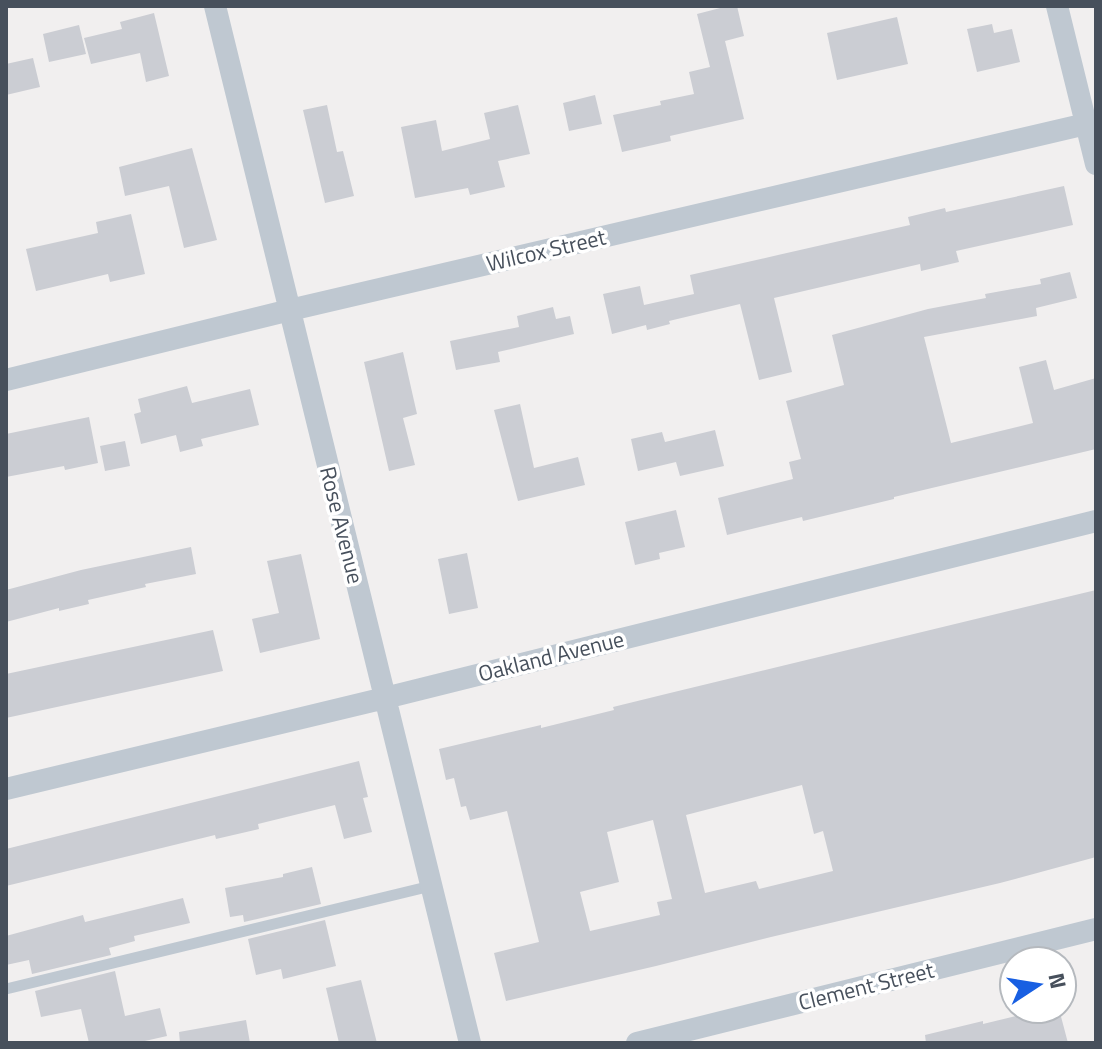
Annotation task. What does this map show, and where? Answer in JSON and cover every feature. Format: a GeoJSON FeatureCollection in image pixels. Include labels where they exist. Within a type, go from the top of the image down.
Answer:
{"type":"FeatureCollection","features":[{"type":"Feature","properties":{"kind":"street","name":"Rose Avenue"},"geometry":{"type":"LineString","coordinates":[[215,6],[470,1043]]}},
{"type":"Feature","properties":{"kind":"street"},"geometry":{"type":"LineString","coordinates":[[1057,6],[1096,164]]}},
{"type":"Feature","properties":{"kind":"street","name":"Wilcox Street"},"geometry":{"type":"LineString","coordinates":[[6,380],[290,310],[1086,124]]}},
{"type":"Feature","properties":{"kind":"street","name":"Oakland Avenue"},"geometry":{"type":"LineString","coordinates":[[6,789],[1096,521]]}},
{"type":"Feature","properties":{"kind":"street","name":"Clement Street"},"geometry":{"type":"LineString","coordinates":[[637,1043],[1096,929]]}},
{"type":"Feature","properties":{"kind":"lane"},"geometry":{"type":"LineString","coordinates":[[6,989],[431,886]]}},
{"type":"Feature","properties":{"kind":"building"},"geometry":{"type":"Polygon","coordinates":[[[737,6],[744,36],[725,41],[744,119],[670,136],[671,141],[622,152],[613,115],[694,94],[689,72],[710,67],[697,14],[737,6]]]}},
{"type":"Feature","properties":{"kind":"building"},"geometry":{"type":"Polygon","coordinates":[[[154,13],[169,76],[146,82],[140,53],[91,64],[84,38],[122,29],[120,22],[154,13]]]}},
{"type":"Feature","properties":{"kind":"building"},"geometry":{"type":"Polygon","coordinates":[[[897,17],[908,64],[837,80],[827,33],[897,17]]]}},
{"type":"Feature","properties":{"kind":"building"},"geometry":{"type":"Polygon","coordinates":[[[992,24],[994,33],[1012,29],[1020,62],[977,72],[967,29],[992,24]]]}},
{"type":"Feature","properties":{"kind":"building"},"geometry":{"type":"Polygon","coordinates":[[[79,25],[86,54],[49,62],[43,34],[79,25]]]}},
{"type":"Feature","properties":{"kind":"building"},"geometry":{"type":"Polygon","coordinates":[[[33,58],[40,87],[6,95],[6,64],[33,58]]]}},
{"type":"Feature","properties":{"kind":"building"},"geometry":{"type":"Polygon","coordinates":[[[595,95],[602,124],[569,131],[563,103],[595,95]]]}},
{"type":"Feature","properties":{"kind":"building"},"geometry":{"type":"Polygon","coordinates":[[[327,105],[337,152],[343,151],[354,196],[325,203],[303,110],[327,105]]]}},
{"type":"Feature","properties":{"kind":"building"},"geometry":{"type":"Polygon","coordinates":[[[518,105],[530,154],[498,161],[505,187],[470,195],[468,188],[415,198],[401,127],[436,120],[442,151],[490,139],[484,113],[518,105]]]}},
{"type":"Feature","properties":{"kind":"building"},"geometry":{"type":"Polygon","coordinates":[[[192,148],[217,240],[184,248],[169,186],[125,196],[119,167],[192,148]]]}},
{"type":"Feature","properties":{"kind":"building"},"geometry":{"type":"Polygon","coordinates":[[[1064,186],[1073,225],[956,251],[959,262],[921,271],[920,264],[774,298],[792,372],[759,380],[740,304],[669,321],[670,324],[647,330],[646,325],[612,334],[603,294],[640,286],[644,305],[694,294],[690,275],[910,225],[908,217],[945,208],[946,212],[1064,186]]]}},
{"type":"Feature","properties":{"kind":"building"},"geometry":{"type":"Polygon","coordinates":[[[131,214],[145,274],[110,282],[108,274],[36,291],[26,249],[98,233],[96,222],[131,214]]]}},
{"type":"Feature","properties":{"kind":"building"},"geometry":{"type":"Polygon","coordinates":[[[1070,272],[1077,298],[1036,308],[1037,316],[924,337],[951,443],[1033,423],[1019,367],[1046,360],[1054,390],[1096,378],[1096,449],[803,521],[802,517],[727,535],[718,498],[793,479],[789,462],[801,459],[786,401],[844,385],[832,335],[928,309],[986,298],[985,294],[1041,284],[1040,279],[1070,272]]]}},
{"type":"Feature","properties":{"kind":"building"},"geometry":{"type":"Polygon","coordinates":[[[553,307],[556,319],[570,316],[574,334],[498,352],[500,362],[456,370],[450,341],[519,327],[517,316],[553,307]]]}},
{"type":"Feature","properties":{"kind":"building"},"geometry":{"type":"Polygon","coordinates":[[[403,352],[417,414],[403,418],[415,465],[389,471],[364,362],[403,352]]]}},
{"type":"Feature","properties":{"kind":"building"},"geometry":{"type":"Polygon","coordinates":[[[187,386],[192,403],[250,389],[259,425],[201,439],[203,446],[180,452],[176,435],[141,444],[134,414],[141,412],[138,399],[187,386]]]}},
{"type":"Feature","properties":{"kind":"building"},"geometry":{"type":"Polygon","coordinates":[[[520,404],[534,468],[578,457],[585,485],[518,501],[494,410],[520,404]]]}},
{"type":"Feature","properties":{"kind":"building"},"geometry":{"type":"Polygon","coordinates":[[[89,417],[98,463],[6,477],[6,434],[89,417]]]}},
{"type":"Feature","properties":{"kind":"building"},"geometry":{"type":"Polygon","coordinates":[[[715,430],[724,466],[680,476],[676,462],[638,471],[631,439],[662,432],[665,442],[715,430]]]}},
{"type":"Feature","properties":{"kind":"building"},"geometry":{"type":"Polygon","coordinates":[[[125,441],[130,466],[105,471],[100,446],[125,441]]]}},
{"type":"Feature","properties":{"kind":"building"},"geometry":{"type":"Polygon","coordinates":[[[676,510],[685,547],[659,553],[660,559],[635,565],[625,522],[676,510]]]}},
{"type":"Feature","properties":{"kind":"building"},"geometry":{"type":"Polygon","coordinates":[[[191,547],[196,574],[145,584],[146,587],[88,600],[89,604],[59,611],[59,608],[6,622],[6,590],[81,570],[191,547]]]}},
{"type":"Feature","properties":{"kind":"building"},"geometry":{"type":"Polygon","coordinates":[[[467,553],[478,608],[449,614],[438,559],[467,553]]]}},
{"type":"Feature","properties":{"kind":"building"},"geometry":{"type":"Polygon","coordinates":[[[301,554],[320,639],[260,653],[252,619],[279,613],[267,561],[301,554]]]}},
{"type":"Feature","properties":{"kind":"building"},"geometry":{"type":"Polygon","coordinates":[[[1096,590],[1096,857],[1000,883],[506,1001],[494,953],[539,942],[507,811],[470,820],[466,806],[461,807],[454,778],[446,780],[439,749],[541,725],[541,728],[614,710],[613,707],[1096,590]],[[802,785],[686,815],[705,893],[756,881],[759,889],[833,871],[823,831],[814,834],[802,785]],[[653,820],[607,832],[619,882],[580,892],[590,931],[660,915],[657,902],[672,899],[653,820]]]}},
{"type":"Feature","properties":{"kind":"building"},"geometry":{"type":"Polygon","coordinates":[[[213,630],[223,671],[6,718],[6,674],[213,630]]]}},
{"type":"Feature","properties":{"kind":"building"},"geometry":{"type":"Polygon","coordinates":[[[359,761],[368,797],[363,798],[372,832],[344,839],[335,805],[258,824],[259,829],[216,839],[215,835],[6,886],[6,849],[359,761]]]}},
{"type":"Feature","properties":{"kind":"building"},"geometry":{"type":"Polygon","coordinates":[[[312,867],[321,904],[244,922],[243,915],[230,917],[225,888],[283,877],[283,874],[312,867]]]}},
{"type":"Feature","properties":{"kind":"building"},"geometry":{"type":"Polygon","coordinates":[[[183,898],[190,923],[134,936],[135,941],[109,948],[111,955],[32,974],[29,960],[6,965],[6,936],[83,915],[85,922],[183,898]]]}},
{"type":"Feature","properties":{"kind":"building"},"geometry":{"type":"Polygon","coordinates":[[[325,920],[336,966],[283,979],[281,969],[256,975],[248,939],[325,920]]]}},
{"type":"Feature","properties":{"kind":"building"},"geometry":{"type":"Polygon","coordinates":[[[115,971],[125,1016],[160,1008],[167,1036],[136,1043],[89,1043],[81,1009],[41,1017],[35,991],[115,971]]]}},
{"type":"Feature","properties":{"kind":"building"},"geometry":{"type":"Polygon","coordinates":[[[361,980],[377,1043],[339,1043],[326,988],[361,980]]]}},
{"type":"Feature","properties":{"kind":"building"},"geometry":{"type":"Polygon","coordinates":[[[246,1020],[250,1043],[180,1043],[179,1032],[246,1020]]]}},
{"type":"Feature","properties":{"kind":"building"},"geometry":{"type":"Polygon","coordinates":[[[998,1020],[998,1025],[1063,1025],[1068,1043],[926,1043],[925,1035],[983,1021],[983,1024],[998,1020]]]}}]}
